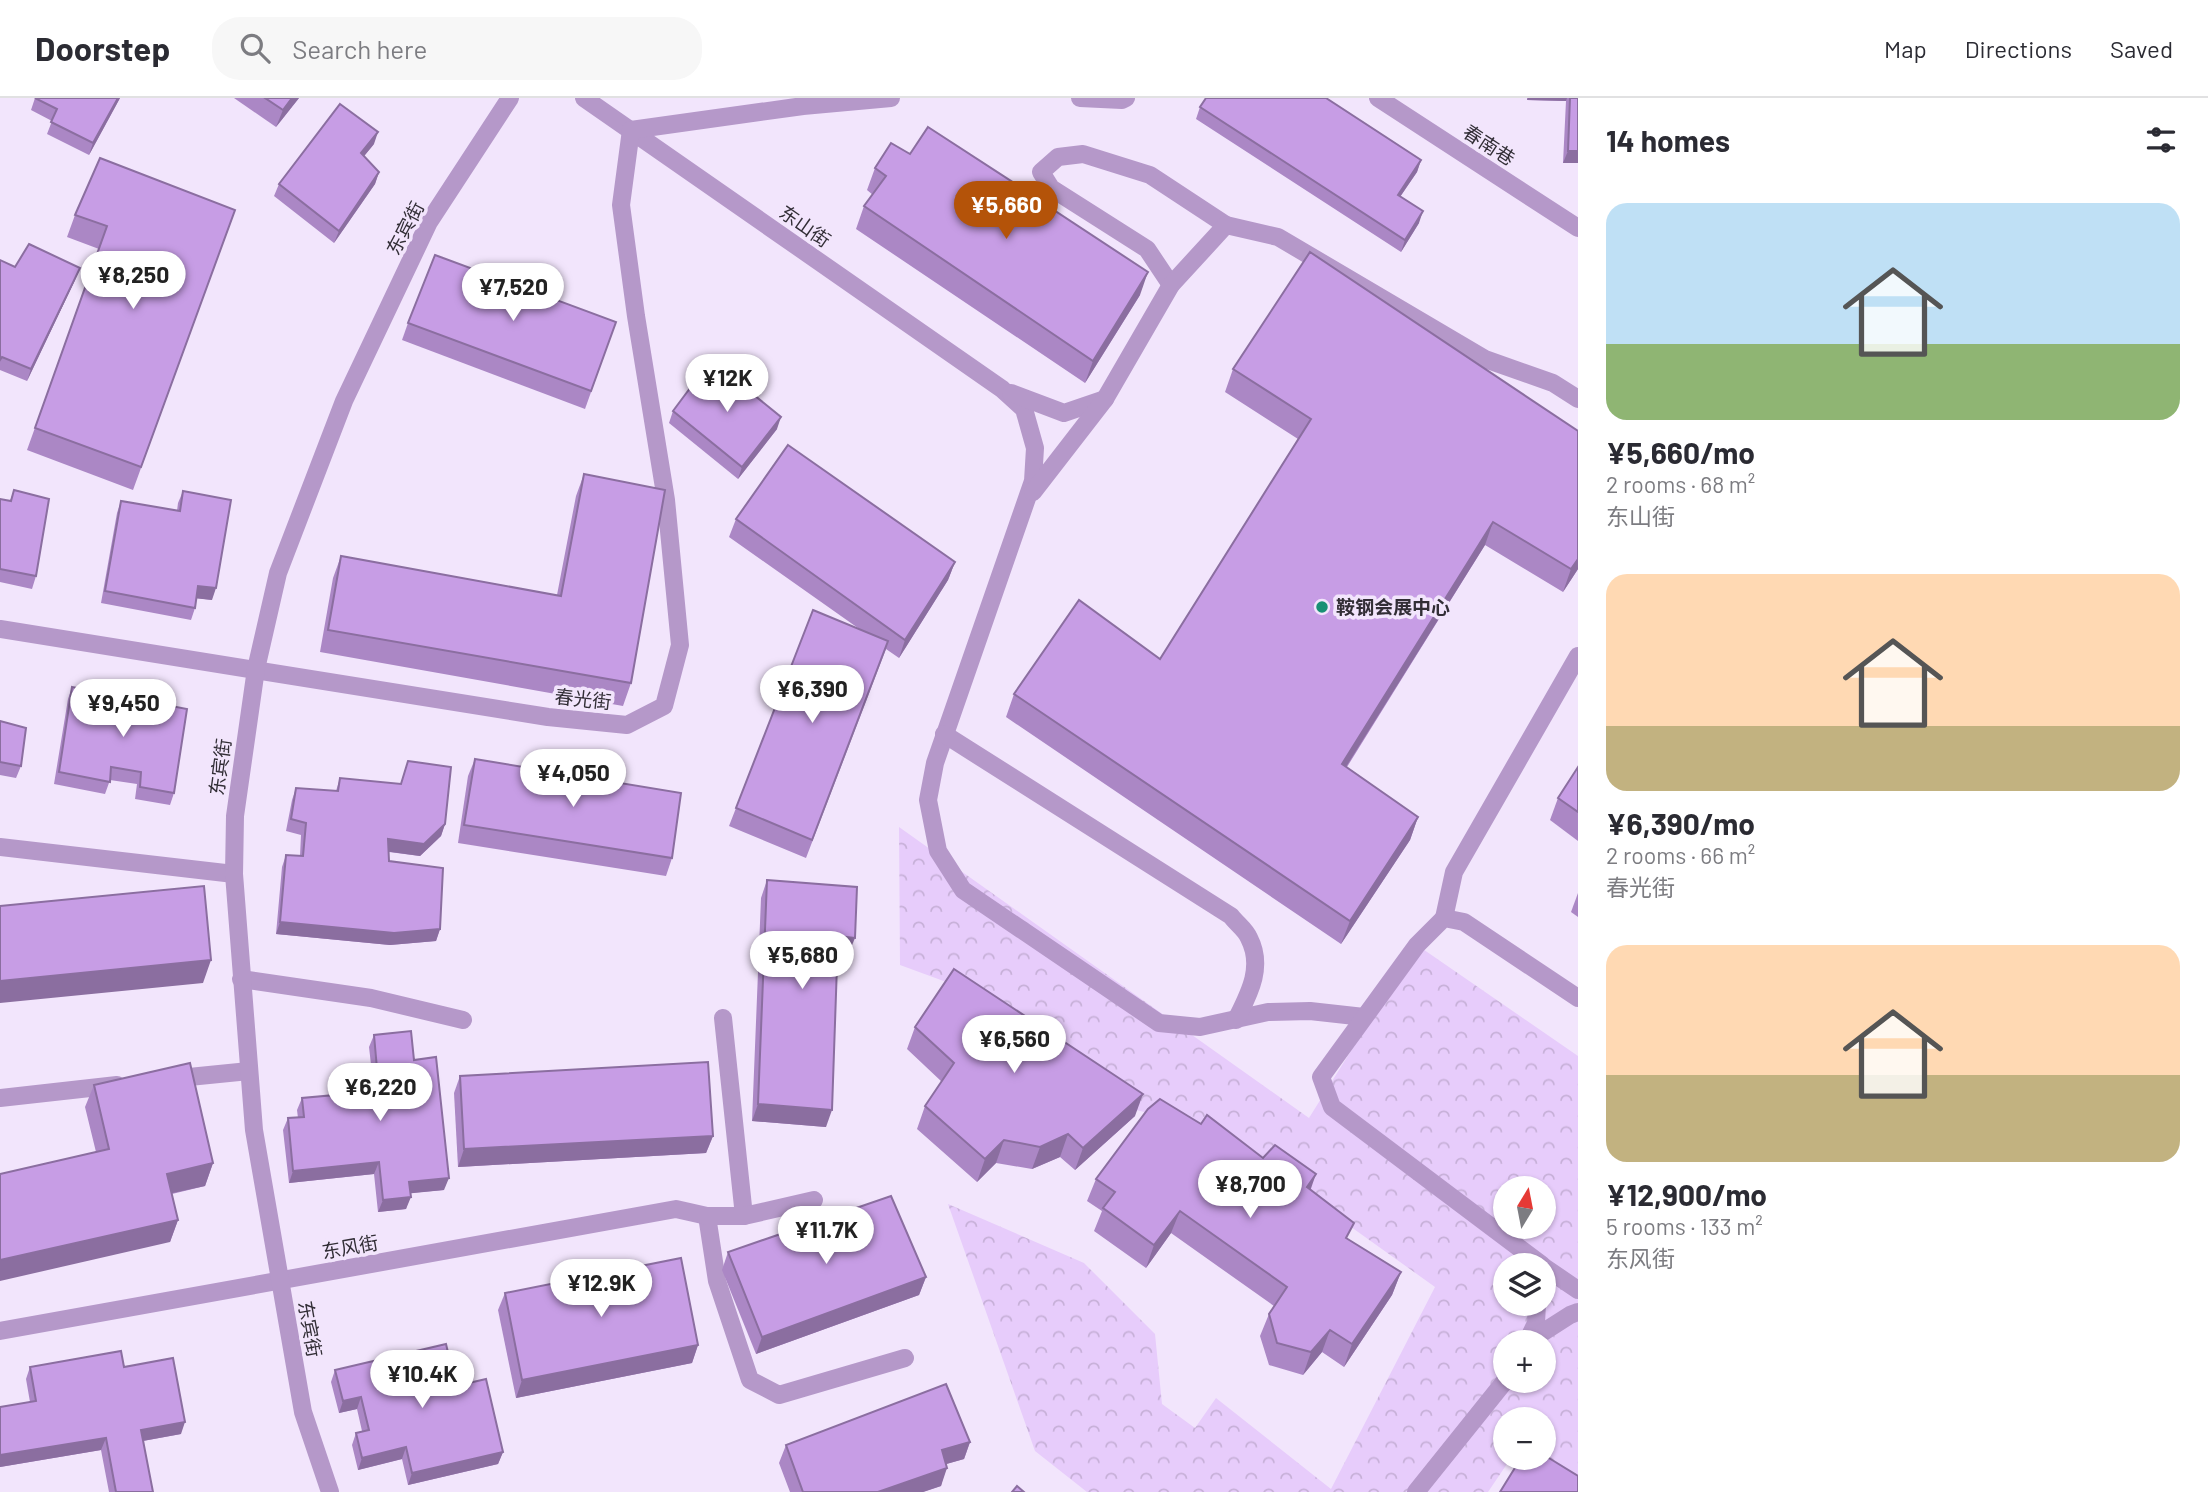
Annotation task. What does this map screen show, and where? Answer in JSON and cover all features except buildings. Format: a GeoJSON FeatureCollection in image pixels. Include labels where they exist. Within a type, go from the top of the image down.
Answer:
{"type":"FeatureCollection","features":[{"type":"Feature","properties":{"kind":"street","name":"东宾街"},"geometry":{"type":"LineString","coordinates":[[330,1492],[303,1412],[254,1130],[234,874],[235,816],[256,669],[278,573],[344,401],[429,222],[510,98]]}},
{"type":"Feature","properties":{"kind":"street","name":"东山街"},"geometry":{"type":"LineString","coordinates":[[584,98],[1002,389]]}},
{"type":"Feature","properties":{"kind":"street"},"geometry":{"type":"LineString","coordinates":[[631,130],[803,106],[891,98]]}},
{"type":"Feature","properties":{"kind":"street"},"geometry":{"type":"LineString","coordinates":[[1080,98],[1126,98]]}},
{"type":"Feature","properties":{"kind":"street","name":"春南巷"},"geometry":{"type":"LineString","coordinates":[[1378,98],[1578,228]]}},
{"type":"Feature","properties":{"kind":"street","name":"春光街"},"geometry":{"type":"LineString","coordinates":[[0,629],[548,717],[627,725],[664,706],[680,645],[666,500],[621,205],[631,130]]}},
{"type":"Feature","properties":{"kind":"street"},"geometry":{"type":"LineString","coordinates":[[1171,285],[1147,249],[1051,188],[1041,172],[1058,157],[1083,154],[1150,175],[1226,225],[1278,237],[1485,359],[1553,383],[1578,399]]}},
{"type":"Feature","properties":{"kind":"street"},"geometry":{"type":"LineString","coordinates":[[1026,500],[1104,399],[1171,285],[1226,225]]}},
{"type":"Feature","properties":{"kind":"street"},"geometry":{"type":"LineString","coordinates":[[1002,389],[1064,413],[1104,399]]}},
{"type":"Feature","properties":{"kind":"street"},"geometry":{"type":"LineString","coordinates":[[1002,389],[1024,409],[1035,448],[1033,481],[934,763],[928,800],[938,850],[963,890],[1159,1023],[1200,1027],[1268,1012],[1300,1011],[1364,1017]]}},
{"type":"Feature","properties":{"kind":"street"},"geometry":{"type":"LineString","coordinates":[[1523,1253],[1332,1107],[1321,1077],[1417,945],[1444,918],[1454,872],[1578,656]]}},
{"type":"Feature","properties":{"kind":"street"},"geometry":{"type":"LineString","coordinates":[[944,734],[1231,916],[1249,938],[1256,963],[1254,984],[1236,1020]]}},
{"type":"Feature","properties":{"kind":"street"},"geometry":{"type":"LineString","coordinates":[[0,847],[234,874]]}},
{"type":"Feature","properties":{"kind":"street"},"geometry":{"type":"LineString","coordinates":[[1444,918],[1464,922],[1578,998]]}},
{"type":"Feature","properties":{"kind":"street"},"geometry":{"type":"LineString","coordinates":[[241,979],[371,998],[463,1020]]}},
{"type":"Feature","properties":{"kind":"street"},"geometry":{"type":"LineString","coordinates":[[723,1018],[744,1216]]}},
{"type":"Feature","properties":{"kind":"street"},"geometry":{"type":"LineString","coordinates":[[0,1098],[249,1071]]}},
{"type":"Feature","properties":{"kind":"street","name":"东风街"},"geometry":{"type":"LineString","coordinates":[[0,1331],[676,1209],[707,1216],[744,1216],[814,1200]]}},
{"type":"Feature","properties":{"kind":"street"},"geometry":{"type":"LineString","coordinates":[[707,1216],[717,1281],[750,1380],[779,1395],[905,1358]]}},
{"type":"Feature","properties":{"kind":"street"},"geometry":{"type":"LineString","coordinates":[[1556,1276],[1578,1290]]}},
{"type":"Feature","properties":{"kind":"street"},"geometry":{"type":"LineString","coordinates":[[1547,1330],[1578,1312]]}},
{"type":"Feature","properties":{"kind":"street"},"geometry":{"type":"LineString","coordinates":[[1416,1492],[1495,1393]]}},
{"type":"Feature","properties":{"kind":"green space"},"geometry":{"type":"Polygon","coordinates":[[[899,827],[1309,1118],[1417,945],[1578,1056],[1578,1489],[1556,1469],[1556,1407],[1493,1407],[1493,1470],[1503,1470],[1488,1492],[1087,1492],[1035,1451],[948,1204],[1084,1263],[1155,1334],[1162,1404],[1195,1428],[1216,1398],[1331,1489],[1435,1287],[1214,1129],[1136,1110],[949,983],[900,965],[899,827]]]}},
{"type":"Feature","properties":{"kind":"place","name":"鞍钢会展中心"},"geometry":{"type":"Point","coordinates":[1322,607]}}]}
